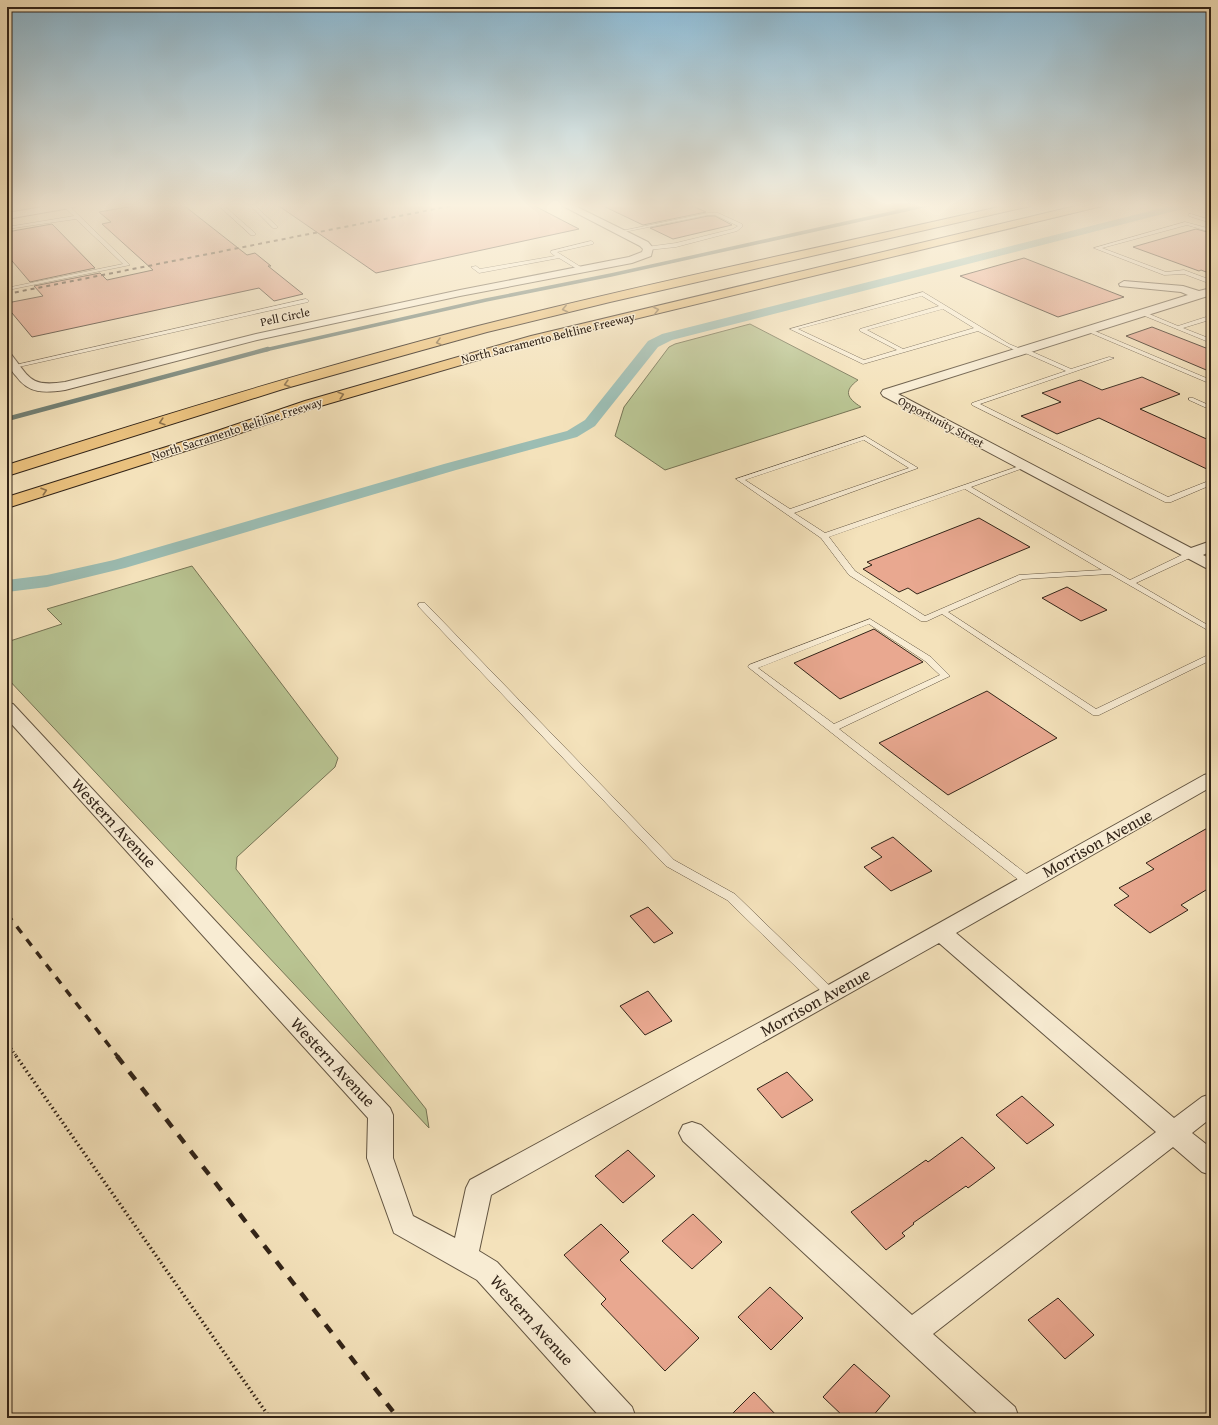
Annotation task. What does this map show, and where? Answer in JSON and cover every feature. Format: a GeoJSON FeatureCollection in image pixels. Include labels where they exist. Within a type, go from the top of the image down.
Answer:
{"type":"FeatureCollection","features":[{"type":"Feature","properties":{"kind":"highway","name":"North Sacramento Beltline Freeway"},"geometry":{"type":"LineString","coordinates":[[7,471],[237,398],[400,352],[550,313],[736,270]]}},
{"type":"Feature","properties":{"kind":"highway","name":"North Sacramento Beltline Freeway"},"geometry":{"type":"LineString","coordinates":[[7,503],[220,435],[311,404],[536,339],[821,270]]}},
{"type":"Feature","properties":{"kind":"street","name":"Pell Circle"},"geometry":{"type":"LineString","coordinates":[[7,356],[27,383],[32,386],[45,388],[65,386],[256,337],[460,293],[579,270]]}},
{"type":"Feature","properties":{"kind":"street"},"geometry":{"type":"LineString","coordinates":[[1124,284],[1183,289],[1207,295]]}},
{"type":"Feature","properties":{"kind":"street","name":"Opportunity Street"},"geometry":{"type":"LineString","coordinates":[[1207,295],[1142,313],[886,393],[1211,565]]}},
{"type":"Feature","properties":{"kind":"street"},"geometry":{"type":"LineString","coordinates":[[1191,554],[1211,546]]}},
{"type":"Feature","properties":{"kind":"street","name":"Western Avenue"},"geometry":{"type":"LineString","coordinates":[[7,708],[381,1114],[380,1158],[403,1224],[487,1271],[621,1418]]}},
{"type":"Feature","properties":{"kind":"street","name":"Morrison Avenue"},"geometry":{"type":"LineString","coordinates":[[464,1257],[479,1188],[832,994],[1211,779]]}},
{"type":"Feature","properties":{"kind":"street"},"geometry":{"type":"LineString","coordinates":[[940,932],[1211,1164]]}},
{"type":"Feature","properties":{"kind":"street"},"geometry":{"type":"LineString","coordinates":[[911,1333],[1211,1104]]}},
{"type":"Feature","properties":{"kind":"street"},"geometry":{"type":"LineString","coordinates":[[692,1133],[1004,1418]]}},
{"type":"Feature","properties":{"kind":"lane"},"geometry":{"type":"LineString","coordinates":[[7,286],[10,289],[100,270]]}},
{"type":"Feature","properties":{"kind":"lane"},"geometry":{"type":"LineString","coordinates":[[1157,270],[1166,274],[1184,272],[1211,282]]}},
{"type":"Feature","properties":{"kind":"lane"},"geometry":{"type":"LineString","coordinates":[[978,329],[863,362],[793,328],[922,294],[943,307],[978,329],[992,338],[1072,371]]}},
{"type":"Feature","properties":{"kind":"lane"},"geometry":{"type":"LineString","coordinates":[[14,366],[306,301]]}},
{"type":"Feature","properties":{"kind":"lane"},"geometry":{"type":"LineString","coordinates":[[903,351],[862,330],[943,307]]}},
{"type":"Feature","properties":{"kind":"lane"},"geometry":{"type":"LineString","coordinates":[[1142,313],[1211,341]]}},
{"type":"Feature","properties":{"kind":"lane"},"geometry":{"type":"LineString","coordinates":[[1178,328],[1206,319],[1211,321]]}},
{"type":"Feature","properties":{"kind":"lane"},"geometry":{"type":"LineString","coordinates":[[1088,330],[1211,382]]}},
{"type":"Feature","properties":{"kind":"lane"},"geometry":{"type":"LineString","coordinates":[[1111,358],[974,404],[1168,500],[1211,482]]}},
{"type":"Feature","properties":{"kind":"lane"},"geometry":{"type":"LineString","coordinates":[[1191,399],[1211,408]]}},
{"type":"Feature","properties":{"kind":"lane"},"geometry":{"type":"LineString","coordinates":[[789,512],[915,468],[865,438],[740,479],[824,536],[852,573],[924,619],[1022,577],[1111,572]]}},
{"type":"Feature","properties":{"kind":"lane"},"geometry":{"type":"LineString","coordinates":[[824,536],[1024,466]]}},
{"type":"Feature","properties":{"kind":"lane"},"geometry":{"type":"LineString","coordinates":[[965,486],[1211,630]]}},
{"type":"Feature","properties":{"kind":"lane"},"geometry":{"type":"LineString","coordinates":[[1129,583],[1191,554]]}},
{"type":"Feature","properties":{"kind":"lane"},"geometry":{"type":"LineString","coordinates":[[422,605],[670,863],[731,897],[832,994]]}},
{"type":"Feature","properties":{"kind":"lane"},"geometry":{"type":"LineString","coordinates":[[942,611],[1096,714],[1211,657]]}},
{"type":"Feature","properties":{"kind":"lane"},"geometry":{"type":"LineString","coordinates":[[833,728],[946,676],[928,659],[870,621],[752,667],[833,728],[1029,882]]}},
{"type":"Feature","properties":{"kind":"path"},"geometry":{"type":"LineString","coordinates":[[7,1043],[270,1418]]}},
{"type":"Feature","properties":{"kind":"green space"},"geometry":{"type":"Polygon","coordinates":[[[750,324],[858,380],[850,388],[849,394],[853,401],[861,407],[665,470],[615,436],[624,407],[669,347],[675,344],[750,324]]]}},
{"type":"Feature","properties":{"kind":"green space"},"geometry":{"type":"Polygon","coordinates":[[[192,566],[338,758],[335,767],[237,857],[236,869],[426,1109],[429,1128],[7,678],[7,642],[62,624],[47,609],[192,566]]]}},
{"type":"Feature","properties":{"kind":"building"},"geometry":{"type":"Polygon","coordinates":[[[20,270],[83,270],[30,282],[20,270]]]}},
{"type":"Feature","properties":{"kind":"building"},"geometry":{"type":"Polygon","coordinates":[[[151,270],[274,270],[303,294],[274,301],[259,288],[32,337],[7,307],[7,303],[43,296],[34,286],[100,273],[107,280],[151,270]]]}},
{"type":"Feature","properties":{"kind":"building"},"geometry":{"type":"Polygon","coordinates":[[[372,270],[388,270],[376,273],[372,270]]]}},
{"type":"Feature","properties":{"kind":"building"},"geometry":{"type":"Polygon","coordinates":[[[980,270],[1056,270],[1124,297],[1058,317],[960,276],[980,270]]]}},
{"type":"Feature","properties":{"kind":"building"},"geometry":{"type":"Polygon","coordinates":[[[1202,270],[1211,270],[1211,274],[1202,270]]]}},
{"type":"Feature","properties":{"kind":"building"},"geometry":{"type":"Polygon","coordinates":[[[1152,327],[1211,350],[1211,372],[1126,336],[1152,327]]]}},
{"type":"Feature","properties":{"kind":"building"},"geometry":{"type":"Polygon","coordinates":[[[1142,377],[1180,394],[1140,409],[1211,441],[1211,471],[1099,418],[1057,434],[1021,416],[1061,402],[1042,393],[1080,380],[1102,390],[1142,377]]]}},
{"type":"Feature","properties":{"kind":"building"},"geometry":{"type":"Polygon","coordinates":[[[979,518],[1030,547],[917,594],[908,588],[899,592],[863,569],[872,565],[867,562],[979,518]]]}},
{"type":"Feature","properties":{"kind":"building"},"geometry":{"type":"Polygon","coordinates":[[[1067,587],[1107,610],[1081,621],[1042,598],[1067,587]]]}},
{"type":"Feature","properties":{"kind":"building"},"geometry":{"type":"Polygon","coordinates":[[[874,629],[923,662],[840,699],[794,663],[874,629]]]}},
{"type":"Feature","properties":{"kind":"building"},"geometry":{"type":"Polygon","coordinates":[[[987,691],[1057,738],[948,795],[879,743],[987,691]]]}},
{"type":"Feature","properties":{"kind":"building"},"geometry":{"type":"Polygon","coordinates":[[[1211,826],[1211,887],[1181,905],[1188,910],[1150,933],[1114,905],[1129,896],[1119,888],[1154,869],[1146,863],[1211,826]]]}},
{"type":"Feature","properties":{"kind":"building"},"geometry":{"type":"Polygon","coordinates":[[[893,837],[932,871],[891,891],[864,867],[882,857],[871,848],[893,837]]]}},
{"type":"Feature","properties":{"kind":"building"},"geometry":{"type":"Polygon","coordinates":[[[648,907],[673,933],[654,943],[630,916],[648,907]]]}},
{"type":"Feature","properties":{"kind":"building"},"geometry":{"type":"Polygon","coordinates":[[[648,991],[672,1021],[645,1035],[620,1006],[648,991]]]}},
{"type":"Feature","properties":{"kind":"building"},"geometry":{"type":"Polygon","coordinates":[[[787,1072],[813,1100],[782,1118],[757,1089],[787,1072]]]}},
{"type":"Feature","properties":{"kind":"building"},"geometry":{"type":"Polygon","coordinates":[[[1022,1096],[1054,1125],[1027,1144],[996,1115],[1022,1096]]]}},
{"type":"Feature","properties":{"kind":"building"},"geometry":{"type":"Polygon","coordinates":[[[962,1137],[995,1168],[968,1188],[966,1186],[913,1223],[914,1224],[902,1233],[905,1236],[886,1250],[851,1212],[926,1160],[928,1162],[962,1137]]]}},
{"type":"Feature","properties":{"kind":"building"},"geometry":{"type":"Polygon","coordinates":[[[628,1150],[655,1176],[623,1203],[595,1176],[628,1150]]]}},
{"type":"Feature","properties":{"kind":"building"},"geometry":{"type":"Polygon","coordinates":[[[693,1214],[722,1242],[692,1269],[662,1241],[693,1214]]]}},
{"type":"Feature","properties":{"kind":"building"},"geometry":{"type":"Polygon","coordinates":[[[601,1224],[629,1252],[620,1260],[699,1338],[665,1371],[601,1304],[606,1299],[564,1255],[601,1224]]]}},
{"type":"Feature","properties":{"kind":"building"},"geometry":{"type":"Polygon","coordinates":[[[770,1287],[803,1318],[771,1350],[738,1317],[770,1287]]]}},
{"type":"Feature","properties":{"kind":"building"},"geometry":{"type":"Polygon","coordinates":[[[1058,1298],[1094,1335],[1065,1359],[1028,1320],[1058,1298]]]}},
{"type":"Feature","properties":{"kind":"building"},"geometry":{"type":"Polygon","coordinates":[[[854,1364],[890,1396],[871,1418],[845,1418],[823,1397],[854,1364]]]}},
{"type":"Feature","properties":{"kind":"building"},"geometry":{"type":"Polygon","coordinates":[[[754,1392],[779,1418],[728,1418],[754,1392]]]}},
{"type":"Feature","properties":{"kind":"waterway"},"geometry":{"type":"LineString","coordinates":[[265,350],[486,300],[631,270]]}},
{"type":"Feature","properties":{"kind":"waterway"},"geometry":{"type":"LineString","coordinates":[[7,586],[47,581],[119,564],[450,467],[572,434],[590,423],[653,344],[667,337],[928,270]]}},
{"type":"Feature","properties":{"kind":"waterway"},"geometry":{"type":"LineString","coordinates":[[7,419],[268,349]]}},
{"type":"Feature","properties":{"kind":"railway"},"geometry":{"type":"LineString","coordinates":[[7,294],[125,270]]}},
{"type":"Feature","properties":{"kind":"railway"},"geometry":{"type":"LineString","coordinates":[[7,914],[118,1057]]}},
{"type":"Feature","properties":{"kind":"railway"},"geometry":{"type":"LineString","coordinates":[[117,1056],[398,1418]]}}]}
